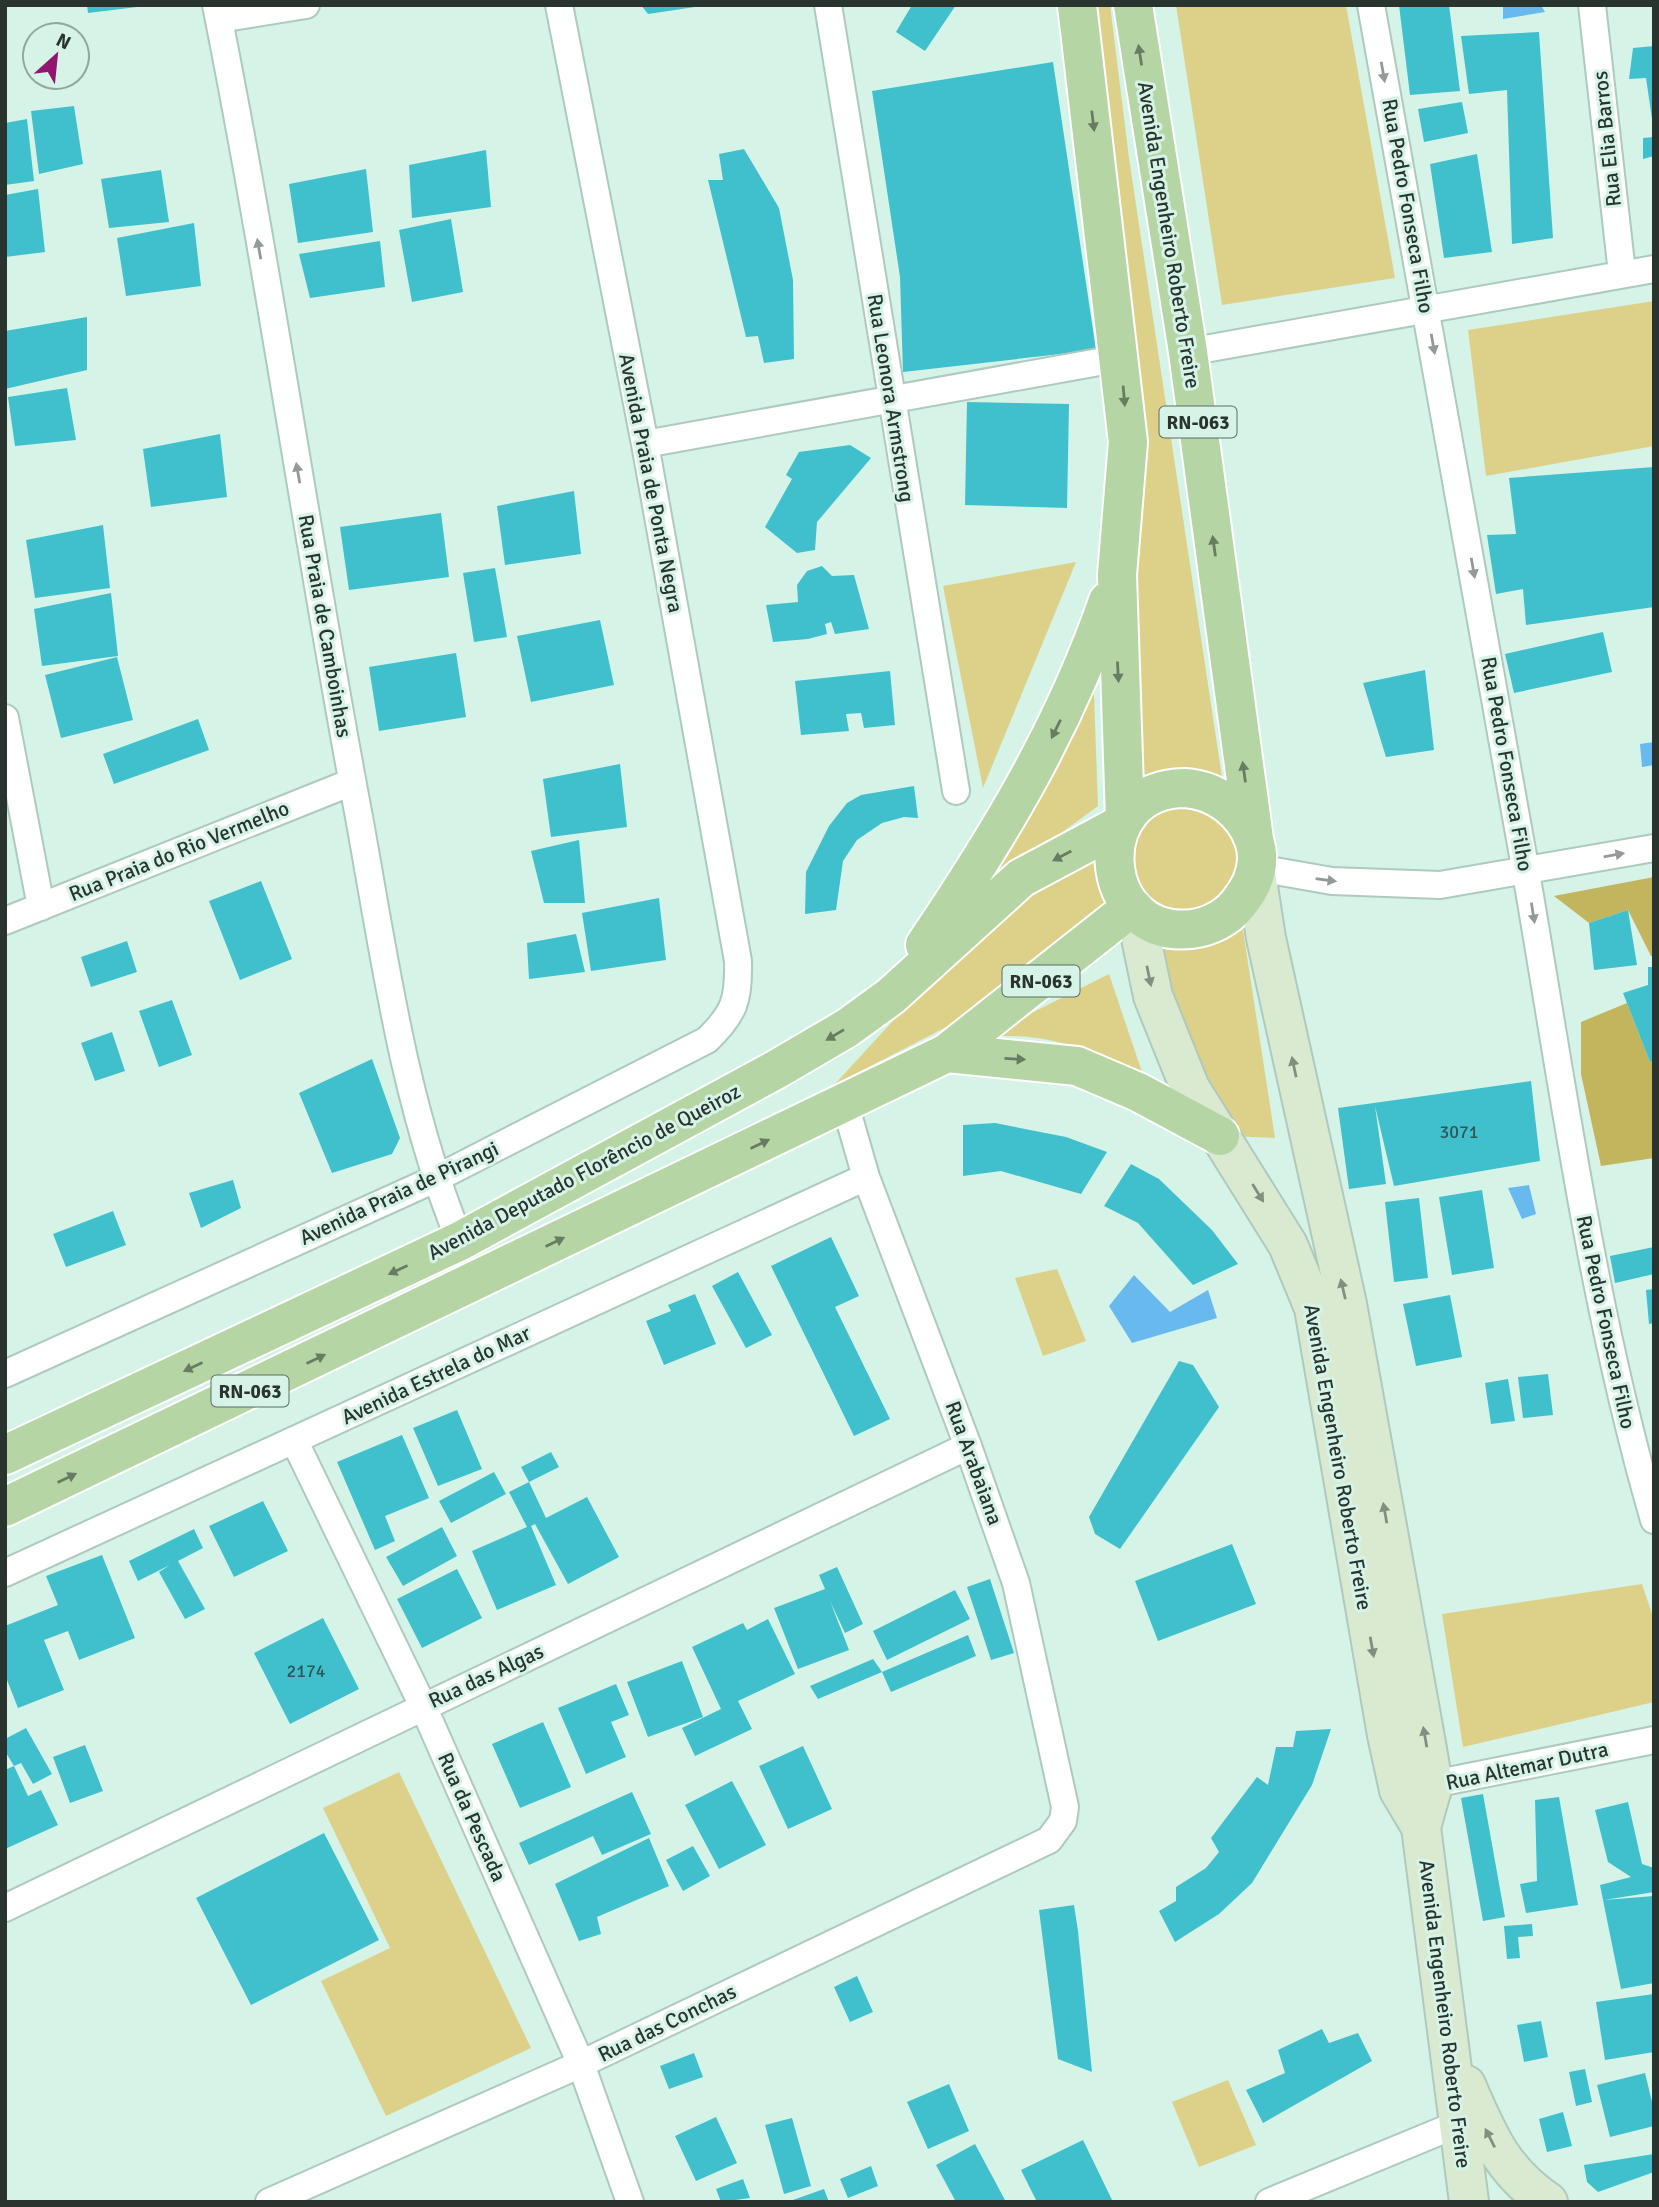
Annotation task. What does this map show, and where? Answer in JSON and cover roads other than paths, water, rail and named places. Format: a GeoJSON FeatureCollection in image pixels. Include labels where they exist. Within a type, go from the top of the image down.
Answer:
{"type":"FeatureCollection","features":[{"type":"Feature","properties":{"kind":"main road","name":"RN-063"},"geometry":{"type":"LineString","coordinates":[[1077,5],[1121,358],[1128,442],[1117,575],[1124,822]]}},
{"type":"Feature","properties":{"kind":"main road","name":"Avenida Engenheiro Roberto Freire"},"geometry":{"type":"LineString","coordinates":[[1133,5],[1188,352],[1266,938],[1347,1304],[1416,1787],[1469,2202]]}},
{"type":"Feature","properties":{"kind":"main road"},"geometry":{"type":"LineString","coordinates":[[891,996],[955,901],[1055,733],[1084,670],[1117,575]]}},
{"type":"Feature","properties":{"kind":"main road","name":"RN-063"},"geometry":{"type":"LineString","coordinates":[[1134,908],[1120,888],[1114,867],[1114,845],[1124,822],[1139,804],[1158,793],[1178,788],[1200,790],[1231,806],[1256,861]]}},
{"type":"Feature","properties":{"kind":"main road","name":"Avenida Deputado Florêncio de Queiroz"},"geometry":{"type":"LineString","coordinates":[[5,1455],[460,1241],[778,1069],[847,1028],[891,996],[1021,878],[1124,822]]}},
{"type":"Feature","properties":{"kind":"main road"},"geometry":{"type":"LineString","coordinates":[[1134,908],[1148,919],[1169,927],[1201,927],[1223,918],[1235,908],[1256,861]]}},
{"type":"Feature","properties":{"kind":"main road","name":"Avenida Engenheiro Roberto Freire"},"geometry":{"type":"LineString","coordinates":[[1134,908],[1153,996],[1190,1088],[1259,1194],[1293,1255],[1314,1308],[1384,1721],[1416,1787]]}},
{"type":"Feature","properties":{"kind":"main road","name":"Avenida Deputado Florêncio de Queiroz"},"geometry":{"type":"LineString","coordinates":[[5,1507],[947,1053],[1134,908]]}},
{"type":"Feature","properties":{"kind":"main road"},"geometry":{"type":"LineString","coordinates":[[947,1053],[1077,1066],[1138,1092],[1220,1136]]}},
{"type":"Feature","properties":{"kind":"main road"},"geometry":{"type":"LineString","coordinates":[[1293,1255],[1303,1190],[1307,1128]]}},
{"type":"Feature","properties":{"kind":"main road"},"geometry":{"type":"LineString","coordinates":[[1450,2048],[1508,2170],[1548,2202]]}},
{"type":"Feature","properties":{"kind":"street"},"geometry":{"type":"LineString","coordinates":[[218,12],[306,5]]}},
{"type":"Feature","properties":{"kind":"street","name":"Avenida Praia de Ponta Negra"},"geometry":{"type":"LineString","coordinates":[[559,5],[645,444],[738,961]]}},
{"type":"Feature","properties":{"kind":"street","name":"Rua Leonora Armstrong"},"geometry":{"type":"LineString","coordinates":[[828,5],[956,791]]}},
{"type":"Feature","properties":{"kind":"street","name":"Rua Pedro Fonseca Filho"},"geometry":{"type":"LineString","coordinates":[[1371,5],[1526,871],[1590,1261],[1613,1369],[1654,1520]]}},
{"type":"Feature","properties":{"kind":"street","name":"Rua Elia Barros"},"geometry":{"type":"LineString","coordinates":[[1592,5],[1622,273]]}},
{"type":"Feature","properties":{"kind":"street","name":"Rua Praia de Camboinhas"},"geometry":{"type":"LineString","coordinates":[[218,12],[352,782],[406,1069],[435,1179],[460,1241]]}},
{"type":"Feature","properties":{"kind":"street"},"geometry":{"type":"LineString","coordinates":[[1188,352],[1654,269]]}},
{"type":"Feature","properties":{"kind":"street"},"geometry":{"type":"LineString","coordinates":[[645,444],[890,397],[1121,358]]}},
{"type":"Feature","properties":{"kind":"street"},"geometry":{"type":"LineString","coordinates":[[5,718],[41,907]]}},
{"type":"Feature","properties":{"kind":"street","name":"Rua Praia do Rio Vermelho"},"geometry":{"type":"LineString","coordinates":[[5,921],[352,782]]}},
{"type":"Feature","properties":{"kind":"street"},"geometry":{"type":"LineString","coordinates":[[1256,861],[1332,881],[1440,885],[1654,848]]}},
{"type":"Feature","properties":{"kind":"street","name":"Avenida Praia de Pirangi"},"geometry":{"type":"LineString","coordinates":[[5,1374],[435,1179],[707,1040],[727,1021],[739,994],[738,961]]}},
{"type":"Feature","properties":{"kind":"street","name":"Rua Arabaiana"},"geometry":{"type":"LineString","coordinates":[[845,1104],[866,1177],[968,1446],[1016,1583],[1049,1723],[1065,1807],[1058,1832]]}},
{"type":"Feature","properties":{"kind":"street","name":"Avenida Estrela do Mar"},"geometry":{"type":"LineString","coordinates":[[5,1573],[866,1177]]}},
{"type":"Feature","properties":{"kind":"street","name":"Rua da Pescada"},"geometry":{"type":"LineString","coordinates":[[294,1440],[423,1706],[581,2064],[630,2202]]}},
{"type":"Feature","properties":{"kind":"street","name":"Rua das Algas"},"geometry":{"type":"LineString","coordinates":[[5,1908],[968,1446]]}},
{"type":"Feature","properties":{"kind":"street","name":"Rua Altemar Dutra"},"geometry":{"type":"LineString","coordinates":[[1416,1787],[1654,1740]]}},
{"type":"Feature","properties":{"kind":"street","name":"Rua das Conchas"},"geometry":{"type":"LineString","coordinates":[[269,2202],[581,2064],[1049,1840],[1058,1832]]}},
{"type":"Feature","properties":{"kind":"street"},"geometry":{"type":"LineString","coordinates":[[1269,2202],[1458,2124]]}},
{"type":"Feature","properties":{"kind":"water"},"geometry":{"type":"Polygon","coordinates":[[[1503,5],[1541,5],[1545,12],[1503,19],[1503,5]]]}},
{"type":"Feature","properties":{"kind":"water"},"geometry":{"type":"Polygon","coordinates":[[[1654,742],[1654,765],[1642,767],[1640,744],[1654,742]]]}},
{"type":"Feature","properties":{"kind":"water"},"geometry":{"type":"Polygon","coordinates":[[[1529,1185],[1536,1214],[1522,1219],[1508,1188],[1529,1185]]]}},
{"type":"Feature","properties":{"kind":"water"},"geometry":{"type":"Polygon","coordinates":[[[1134,1275],[1170,1312],[1208,1290],[1217,1318],[1132,1343],[1109,1306],[1134,1275]]]}}]}
